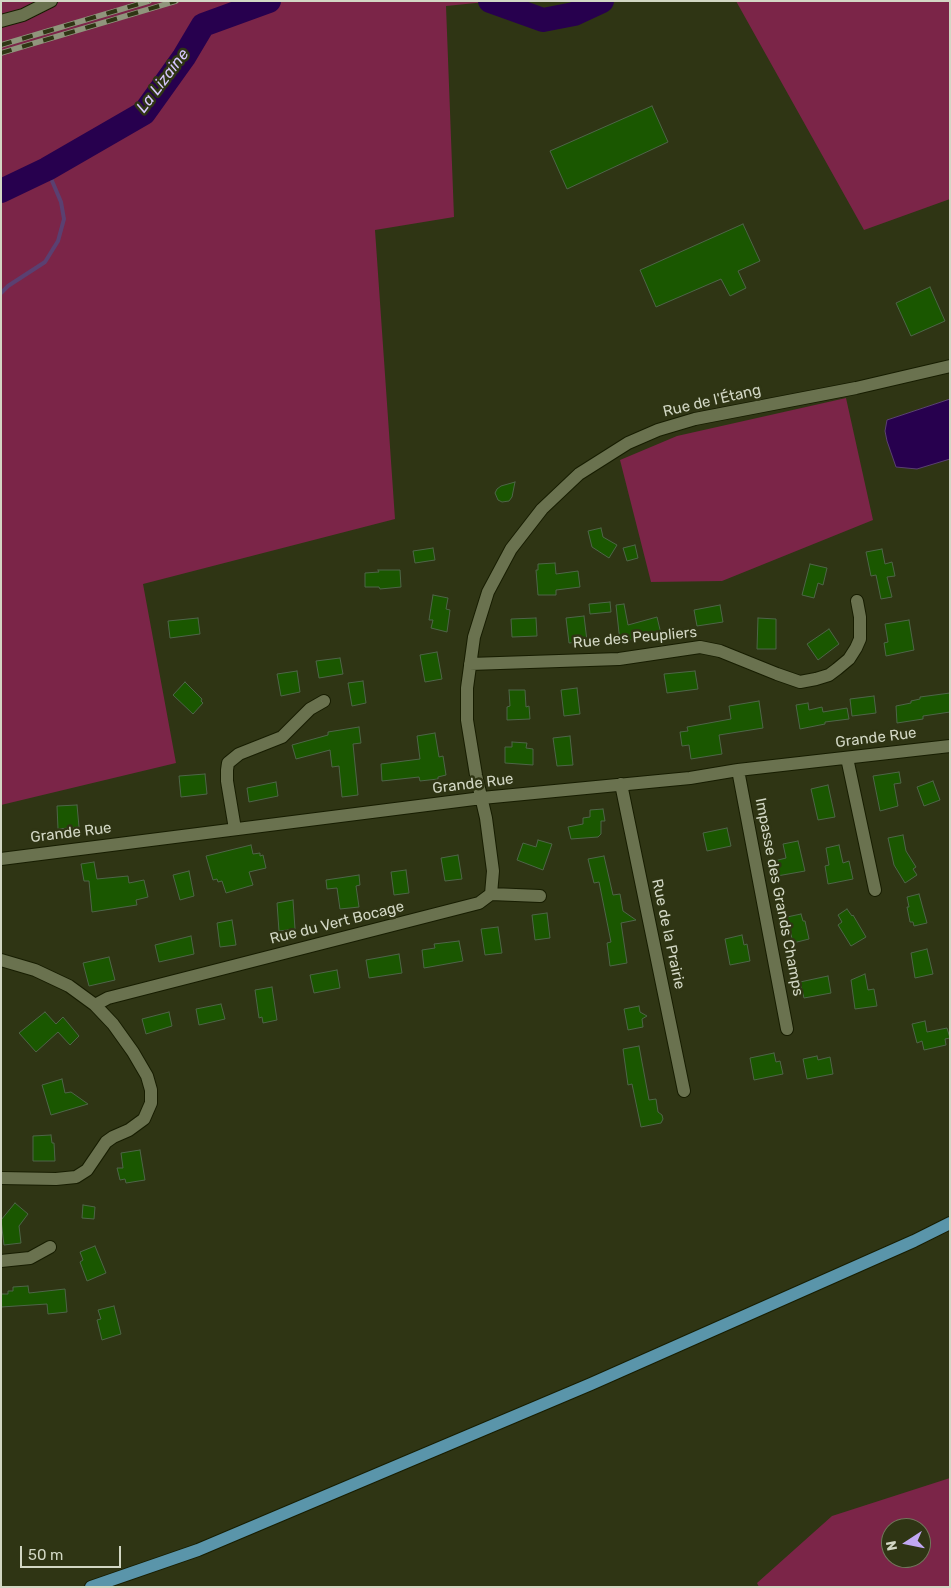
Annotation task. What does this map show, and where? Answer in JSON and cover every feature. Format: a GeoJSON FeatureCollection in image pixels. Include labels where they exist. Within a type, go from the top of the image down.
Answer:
{"type":"FeatureCollection","features":[{"type":"Feature","properties":{"kind":"main road"},"geometry":{"type":"LineString","coordinates":[[91,1587],[198,1550],[600,1380],[914,1241],[950,1223]]}},
{"type":"Feature","properties":{"kind":"street"},"geometry":{"type":"LineString","coordinates":[[1,21],[23,15],[51,1]]}},
{"type":"Feature","properties":{"kind":"street","name":"Rue de l'Étang"},"geometry":{"type":"LineString","coordinates":[[482,798],[476,775],[467,720],[470,664],[474,637],[488,592],[511,549],[542,509],[579,474],[628,443],[658,430],[695,419],[856,388],[950,366]]}},
{"type":"Feature","properties":{"kind":"street","name":"Rue des Peupliers"},"geometry":{"type":"LineString","coordinates":[[470,664],[618,659],[700,647],[720,651],[800,682],[829,675],[849,658],[856,648],[860,639],[860,617],[856,601]]}},
{"type":"Feature","properties":{"kind":"street"},"geometry":{"type":"LineString","coordinates":[[235,829],[227,781],[228,763],[239,754],[282,738],[310,709],[324,701]]}},
{"type":"Feature","properties":{"kind":"street","name":"Grande Rue"},"geometry":{"type":"LineString","coordinates":[[1,859],[482,798],[690,778],[738,770],[950,746]]}},
{"type":"Feature","properties":{"kind":"street"},"geometry":{"type":"LineString","coordinates":[[847,758],[875,890]]}},
{"type":"Feature","properties":{"kind":"street","name":"Impasse des Grands Champs"},"geometry":{"type":"LineString","coordinates":[[738,770],[787,1029]]}},
{"type":"Feature","properties":{"kind":"street","name":"Rue de la Prairie"},"geometry":{"type":"LineString","coordinates":[[621,784],[684,1091]]}},
{"type":"Feature","properties":{"kind":"street"},"geometry":{"type":"LineString","coordinates":[[482,798],[493,871],[491,894],[540,896]]}},
{"type":"Feature","properties":{"kind":"street","name":"Rue du Vert Bocage"},"geometry":{"type":"LineString","coordinates":[[95,1005],[108,998],[479,903],[491,894]]}},
{"type":"Feature","properties":{"kind":"street"},"geometry":{"type":"LineString","coordinates":[[1,960],[35,970],[70,986],[95,1005],[113,1024],[133,1052],[147,1076],[151,1090],[151,1103],[144,1119],[129,1130],[113,1136],[106,1142],[87,1170],[76,1177],[56,1179],[1,1178]]}},
{"type":"Feature","properties":{"kind":"street"},"geometry":{"type":"LineString","coordinates":[[1,1261],[30,1258],[50,1247]]}},
{"type":"Feature","properties":{"kind":"shaded area"},"geometry":{"type":"Polygon","coordinates":[[[1,1],[496,1],[446,6],[454,217],[375,230],[395,519],[143,584],[176,763],[1,805],[1,1]]]}},
{"type":"Feature","properties":{"kind":"shaded area"},"geometry":{"type":"Polygon","coordinates":[[[736,1],[950,1],[950,199],[864,230],[736,1]]]}},
{"type":"Feature","properties":{"kind":"shaded area"},"geometry":{"type":"Polygon","coordinates":[[[846,398],[873,520],[722,581],[651,582],[620,460],[677,436],[846,398]]]}},
{"type":"Feature","properties":{"kind":"shaded area"},"geometry":{"type":"Polygon","coordinates":[[[950,399],[950,459],[917,469],[896,467],[885,431],[887,420],[950,399]]]}},
{"type":"Feature","properties":{"kind":"shaded area"},"geometry":{"type":"Polygon","coordinates":[[[950,1478],[950,1587],[759,1587],[757,1583],[832,1516],[950,1478]]]}},
{"type":"Feature","properties":{"kind":"building"},"geometry":{"type":"Polygon","coordinates":[[[652,106],[668,142],[567,189],[550,151],[652,106]]]}},
{"type":"Feature","properties":{"kind":"building"},"geometry":{"type":"Polygon","coordinates":[[[743,224],[760,261],[738,271],[746,288],[730,296],[721,279],[656,307],[640,270],[743,224]]]}},
{"type":"Feature","properties":{"kind":"building"},"geometry":{"type":"Polygon","coordinates":[[[930,287],[945,321],[911,336],[896,303],[930,287]]]}},
{"type":"Feature","properties":{"kind":"building"},"geometry":{"type":"Polygon","coordinates":[[[515,482],[512,497],[509,501],[502,502],[498,500],[495,493],[497,489],[515,482]]]}},
{"type":"Feature","properties":{"kind":"building"},"geometry":{"type":"Polygon","coordinates":[[[601,528],[603,537],[617,545],[609,558],[592,547],[588,531],[601,528]]]}},
{"type":"Feature","properties":{"kind":"building"},"geometry":{"type":"Polygon","coordinates":[[[635,545],[638,558],[627,561],[623,548],[635,545]]]}},
{"type":"Feature","properties":{"kind":"building"},"geometry":{"type":"Polygon","coordinates":[[[433,548],[435,560],[415,563],[413,551],[433,548]]]}},
{"type":"Feature","properties":{"kind":"building"},"geometry":{"type":"Polygon","coordinates":[[[882,549],[885,564],[892,562],[895,576],[887,577],[892,597],[881,599],[876,575],[871,576],[866,552],[882,549]]]}},
{"type":"Feature","properties":{"kind":"building"},"geometry":{"type":"Polygon","coordinates":[[[555,563],[556,574],[578,571],[580,587],[556,590],[556,595],[538,595],[536,570],[538,570],[538,564],[555,563]]]}},
{"type":"Feature","properties":{"kind":"building"},"geometry":{"type":"Polygon","coordinates":[[[810,564],[827,568],[823,585],[818,583],[814,598],[802,595],[810,564]]]}},
{"type":"Feature","properties":{"kind":"building"},"geometry":{"type":"Polygon","coordinates":[[[378,570],[400,570],[401,587],[380,589],[379,587],[365,587],[365,573],[379,572],[378,570]]]}},
{"type":"Feature","properties":{"kind":"building"},"geometry":{"type":"Polygon","coordinates":[[[433,595],[448,598],[446,609],[450,610],[447,632],[431,628],[433,620],[429,620],[433,595]]]}},
{"type":"Feature","properties":{"kind":"building"},"geometry":{"type":"Polygon","coordinates":[[[610,602],[611,612],[590,614],[589,604],[610,602]]]}},
{"type":"Feature","properties":{"kind":"building"},"geometry":{"type":"Polygon","coordinates":[[[624,604],[628,625],[657,617],[661,634],[620,642],[616,605],[624,604]]]}},
{"type":"Feature","properties":{"kind":"building"},"geometry":{"type":"Polygon","coordinates":[[[720,605],[723,622],[697,626],[694,610],[720,605]]]}},
{"type":"Feature","properties":{"kind":"building"},"geometry":{"type":"Polygon","coordinates":[[[584,616],[587,641],[569,643],[566,618],[584,616]]]}},
{"type":"Feature","properties":{"kind":"building"},"geometry":{"type":"Polygon","coordinates":[[[198,618],[200,634],[170,638],[168,621],[198,618]]]}},
{"type":"Feature","properties":{"kind":"building"},"geometry":{"type":"Polygon","coordinates":[[[536,618],[537,636],[512,637],[511,619],[536,618]]]}},
{"type":"Feature","properties":{"kind":"building"},"geometry":{"type":"Polygon","coordinates":[[[758,618],[776,619],[776,649],[757,649],[758,618]]]}},
{"type":"Feature","properties":{"kind":"building"},"geometry":{"type":"Polygon","coordinates":[[[909,620],[914,650],[886,656],[884,643],[888,642],[885,624],[909,620]]]}},
{"type":"Feature","properties":{"kind":"building"},"geometry":{"type":"Polygon","coordinates":[[[829,629],[839,644],[818,660],[807,644],[829,629]]]}},
{"type":"Feature","properties":{"kind":"building"},"geometry":{"type":"Polygon","coordinates":[[[437,652],[442,679],[425,682],[420,655],[437,652]]]}},
{"type":"Feature","properties":{"kind":"building"},"geometry":{"type":"Polygon","coordinates":[[[340,658],[343,674],[319,678],[316,661],[340,658]]]}},
{"type":"Feature","properties":{"kind":"building"},"geometry":{"type":"Polygon","coordinates":[[[297,671],[300,692],[281,696],[277,674],[297,671]]]}},
{"type":"Feature","properties":{"kind":"building"},"geometry":{"type":"Polygon","coordinates":[[[695,671],[698,689],[667,693],[664,674],[695,671]]]}},
{"type":"Feature","properties":{"kind":"building"},"geometry":{"type":"Polygon","coordinates":[[[363,681],[366,703],[352,706],[348,683],[363,681]]]}},
{"type":"Feature","properties":{"kind":"building"},"geometry":{"type":"Polygon","coordinates":[[[185,682],[202,699],[203,703],[193,714],[173,695],[185,682]]]}},
{"type":"Feature","properties":{"kind":"building"},"geometry":{"type":"Polygon","coordinates":[[[577,688],[580,714],[564,716],[561,690],[577,688]]]}},
{"type":"Feature","properties":{"kind":"building"},"geometry":{"type":"Polygon","coordinates":[[[509,690],[525,690],[526,707],[529,706],[530,719],[507,720],[507,707],[510,706],[509,690]]]}},
{"type":"Feature","properties":{"kind":"building"},"geometry":{"type":"Polygon","coordinates":[[[950,693],[950,712],[923,716],[923,719],[897,723],[896,706],[911,703],[911,701],[920,699],[920,697],[950,693]]]}},
{"type":"Feature","properties":{"kind":"building"},"geometry":{"type":"Polygon","coordinates":[[[874,696],[876,713],[852,716],[850,699],[874,696]]]}},
{"type":"Feature","properties":{"kind":"building"},"geometry":{"type":"Polygon","coordinates":[[[759,701],[763,728],[719,735],[722,754],[691,759],[689,745],[682,746],[680,732],[688,731],[687,727],[731,719],[729,706],[759,701]]]}},
{"type":"Feature","properties":{"kind":"building"},"geometry":{"type":"Polygon","coordinates":[[[808,703],[809,710],[822,707],[823,712],[847,708],[849,719],[825,722],[825,724],[800,729],[796,705],[808,703]]]}},
{"type":"Feature","properties":{"kind":"building"},"geometry":{"type":"Polygon","coordinates":[[[359,727],[361,743],[353,744],[358,795],[342,797],[339,766],[332,767],[330,750],[296,759],[292,745],[328,735],[328,732],[359,727]]]}},
{"type":"Feature","properties":{"kind":"building"},"geometry":{"type":"Polygon","coordinates":[[[435,733],[439,757],[443,756],[446,775],[438,777],[438,779],[420,781],[419,777],[382,781],[381,764],[420,759],[417,736],[435,733]]]}},
{"type":"Feature","properties":{"kind":"building"},"geometry":{"type":"Polygon","coordinates":[[[570,736],[573,765],[557,766],[553,738],[570,736]]]}},
{"type":"Feature","properties":{"kind":"building"},"geometry":{"type":"Polygon","coordinates":[[[512,742],[527,743],[526,748],[533,749],[533,765],[505,763],[505,747],[512,747],[512,742]]]}},
{"type":"Feature","properties":{"kind":"building"},"geometry":{"type":"Polygon","coordinates":[[[899,772],[901,783],[894,784],[898,806],[880,811],[873,776],[899,772]]]}},
{"type":"Feature","properties":{"kind":"building"},"geometry":{"type":"Polygon","coordinates":[[[205,774],[207,794],[181,797],[179,776],[205,774]]]}},
{"type":"Feature","properties":{"kind":"building"},"geometry":{"type":"Polygon","coordinates":[[[933,781],[940,800],[924,806],[917,787],[933,781]]]}},
{"type":"Feature","properties":{"kind":"building"},"geometry":{"type":"Polygon","coordinates":[[[276,782],[278,796],[249,802],[247,788],[276,782]]]}},
{"type":"Feature","properties":{"kind":"building"},"geometry":{"type":"Polygon","coordinates":[[[828,785],[835,817],[818,820],[811,789],[828,785]]]}},
{"type":"Feature","properties":{"kind":"building"},"geometry":{"type":"Polygon","coordinates":[[[77,805],[79,827],[58,829],[57,806],[77,805]]]}},
{"type":"Feature","properties":{"kind":"building"},"geometry":{"type":"Polygon","coordinates":[[[603,809],[605,821],[601,821],[601,834],[598,837],[571,839],[568,827],[583,824],[583,818],[590,817],[590,810],[603,809]]]}},
{"type":"Feature","properties":{"kind":"building"},"geometry":{"type":"Polygon","coordinates":[[[727,828],[731,846],[707,851],[703,833],[727,828]]]}},
{"type":"Feature","properties":{"kind":"building"},"geometry":{"type":"Polygon","coordinates":[[[903,835],[906,851],[916,867],[913,869],[917,875],[905,883],[894,865],[888,838],[903,835]]]}},
{"type":"Feature","properties":{"kind":"building"},"geometry":{"type":"Polygon","coordinates":[[[538,840],[552,844],[543,870],[517,860],[523,843],[536,847],[538,840]]]}},
{"type":"Feature","properties":{"kind":"building"},"geometry":{"type":"Polygon","coordinates":[[[798,841],[805,871],[777,876],[774,861],[786,858],[783,844],[798,841]]]}},
{"type":"Feature","properties":{"kind":"building"},"geometry":{"type":"Polygon","coordinates":[[[251,845],[253,854],[260,853],[260,856],[263,855],[266,868],[249,872],[253,885],[226,893],[222,881],[213,880],[206,856],[251,845]]]}},
{"type":"Feature","properties":{"kind":"building"},"geometry":{"type":"Polygon","coordinates":[[[839,845],[843,863],[849,861],[853,879],[828,884],[825,866],[829,865],[826,848],[839,845]]]}},
{"type":"Feature","properties":{"kind":"building"},"geometry":{"type":"Polygon","coordinates":[[[458,855],[462,879],[445,881],[441,858],[458,855]]]}},
{"type":"Feature","properties":{"kind":"building"},"geometry":{"type":"Polygon","coordinates":[[[604,856],[613,895],[620,894],[623,911],[636,920],[621,923],[627,963],[610,966],[607,943],[611,942],[599,882],[594,883],[588,859],[604,856]]]}},
{"type":"Feature","properties":{"kind":"building"},"geometry":{"type":"Polygon","coordinates":[[[94,862],[97,879],[128,876],[129,883],[144,880],[148,897],[136,900],[137,905],[92,912],[89,881],[84,881],[81,864],[94,862]]]}},
{"type":"Feature","properties":{"kind":"building"},"geometry":{"type":"Polygon","coordinates":[[[406,870],[409,893],[394,895],[391,872],[406,870]]]}},
{"type":"Feature","properties":{"kind":"building"},"geometry":{"type":"Polygon","coordinates":[[[189,871],[194,896],[180,900],[173,875],[189,871]]]}},
{"type":"Feature","properties":{"kind":"building"},"geometry":{"type":"Polygon","coordinates":[[[359,875],[360,885],[356,886],[359,907],[340,909],[337,888],[327,889],[326,880],[359,875]]]}},
{"type":"Feature","properties":{"kind":"building"},"geometry":{"type":"Polygon","coordinates":[[[919,894],[927,923],[914,926],[913,922],[910,922],[907,897],[919,894]]]}},
{"type":"Feature","properties":{"kind":"building"},"geometry":{"type":"Polygon","coordinates":[[[293,900],[295,929],[279,931],[277,903],[293,900]]]}},
{"type":"Feature","properties":{"kind":"building"},"geometry":{"type":"Polygon","coordinates":[[[847,909],[853,915],[866,937],[851,946],[838,925],[842,922],[838,915],[847,909]]]}},
{"type":"Feature","properties":{"kind":"building"},"geometry":{"type":"Polygon","coordinates":[[[547,913],[550,938],[535,940],[532,915],[547,913]]]}},
{"type":"Feature","properties":{"kind":"building"},"geometry":{"type":"Polygon","coordinates":[[[801,914],[803,921],[805,921],[809,939],[793,943],[787,917],[801,914]]]}},
{"type":"Feature","properties":{"kind":"building"},"geometry":{"type":"Polygon","coordinates":[[[232,920],[236,945],[220,947],[217,923],[232,920]]]}},
{"type":"Feature","properties":{"kind":"building"},"geometry":{"type":"Polygon","coordinates":[[[498,927],[502,953],[485,955],[481,929],[498,927]]]}},
{"type":"Feature","properties":{"kind":"building"},"geometry":{"type":"Polygon","coordinates":[[[742,935],[744,945],[747,944],[750,961],[730,965],[725,939],[742,935]]]}},
{"type":"Feature","properties":{"kind":"building"},"geometry":{"type":"Polygon","coordinates":[[[191,936],[194,954],[159,962],[155,945],[191,936]]]}},
{"type":"Feature","properties":{"kind":"building"},"geometry":{"type":"Polygon","coordinates":[[[459,941],[463,961],[424,968],[422,950],[435,948],[434,944],[459,941]]]}},
{"type":"Feature","properties":{"kind":"building"},"geometry":{"type":"Polygon","coordinates":[[[927,949],[933,974],[915,978],[911,953],[927,949]]]}},
{"type":"Feature","properties":{"kind":"building"},"geometry":{"type":"Polygon","coordinates":[[[399,954],[402,973],[369,978],[366,960],[399,954]]]}},
{"type":"Feature","properties":{"kind":"building"},"geometry":{"type":"Polygon","coordinates":[[[109,957],[115,980],[89,986],[83,963],[109,957]]]}},
{"type":"Feature","properties":{"kind":"building"},"geometry":{"type":"Polygon","coordinates":[[[337,970],[340,988],[314,993],[310,975],[337,970]]]}},
{"type":"Feature","properties":{"kind":"building"},"geometry":{"type":"Polygon","coordinates":[[[865,974],[868,990],[874,989],[877,1006],[855,1009],[851,980],[865,974]]]}},
{"type":"Feature","properties":{"kind":"building"},"geometry":{"type":"Polygon","coordinates":[[[828,976],[831,993],[804,998],[800,982],[828,976]]]}},
{"type":"Feature","properties":{"kind":"building"},"geometry":{"type":"Polygon","coordinates":[[[272,987],[277,1020],[263,1023],[262,1017],[259,1018],[255,990],[272,987]]]}},
{"type":"Feature","properties":{"kind":"building"},"geometry":{"type":"Polygon","coordinates":[[[221,1004],[225,1019],[199,1025],[196,1009],[221,1004]]]}},
{"type":"Feature","properties":{"kind":"building"},"geometry":{"type":"Polygon","coordinates":[[[639,1006],[640,1012],[647,1016],[642,1019],[643,1027],[628,1030],[624,1009],[639,1006]]]}},
{"type":"Feature","properties":{"kind":"building"},"geometry":{"type":"Polygon","coordinates":[[[45,1012],[56,1024],[63,1017],[79,1036],[70,1045],[58,1032],[36,1052],[19,1033],[45,1012]]]}},
{"type":"Feature","properties":{"kind":"building"},"geometry":{"type":"Polygon","coordinates":[[[169,1012],[172,1026],[146,1034],[142,1019],[169,1012]]]}},
{"type":"Feature","properties":{"kind":"building"},"geometry":{"type":"Polygon","coordinates":[[[925,1021],[927,1032],[947,1028],[950,1038],[945,1039],[946,1045],[924,1050],[922,1041],[917,1043],[912,1024],[925,1021]]]}},
{"type":"Feature","properties":{"kind":"building"},"geometry":{"type":"Polygon","coordinates":[[[639,1046],[649,1100],[656,1099],[658,1112],[662,1115],[663,1119],[661,1123],[641,1127],[632,1084],[628,1085],[623,1049],[639,1046]]]}},
{"type":"Feature","properties":{"kind":"building"},"geometry":{"type":"Polygon","coordinates":[[[774,1053],[776,1062],[780,1061],[783,1074],[754,1080],[750,1058],[774,1053]]]}},
{"type":"Feature","properties":{"kind":"building"},"geometry":{"type":"Polygon","coordinates":[[[817,1056],[818,1060],[830,1057],[833,1074],[807,1079],[803,1059],[817,1056]]]}},
{"type":"Feature","properties":{"kind":"building"},"geometry":{"type":"Polygon","coordinates":[[[62,1079],[65,1093],[71,1092],[88,1104],[51,1115],[42,1085],[62,1079]]]}},
{"type":"Feature","properties":{"kind":"building"},"geometry":{"type":"Polygon","coordinates":[[[51,1135],[52,1143],[54,1143],[55,1161],[33,1161],[33,1136],[51,1135]]]}},
{"type":"Feature","properties":{"kind":"building"},"geometry":{"type":"Polygon","coordinates":[[[140,1150],[145,1180],[126,1183],[125,1179],[120,1180],[117,1168],[123,1168],[121,1153],[140,1150]]]}},
{"type":"Feature","properties":{"kind":"building"},"geometry":{"type":"Polygon","coordinates":[[[15,1203],[28,1214],[19,1226],[21,1243],[4,1245],[1,1220],[15,1203]]]}},
{"type":"Feature","properties":{"kind":"building"},"geometry":{"type":"Polygon","coordinates":[[[83,1205],[95,1207],[94,1219],[82,1218],[83,1205]]]}},
{"type":"Feature","properties":{"kind":"building"},"geometry":{"type":"Polygon","coordinates":[[[95,1246],[106,1273],[87,1281],[80,1262],[83,1260],[80,1252],[95,1246]]]}},
{"type":"Feature","properties":{"kind":"building"},"geometry":{"type":"Polygon","coordinates":[[[28,1286],[29,1293],[65,1289],[67,1312],[48,1314],[47,1304],[1,1307],[1,1294],[8,1294],[8,1291],[13,1291],[13,1287],[28,1286]]]}},
{"type":"Feature","properties":{"kind":"building"},"geometry":{"type":"Polygon","coordinates":[[[114,1306],[121,1334],[102,1340],[97,1320],[101,1319],[98,1310],[114,1306]]]}},
{"type":"Feature","properties":{"kind":"waterway","name":"La Lizaine"},"geometry":{"type":"LineString","coordinates":[[1,191],[47,169],[144,113],[184,57],[203,25],[269,1]]}},
{"type":"Feature","properties":{"kind":"waterway","name":"La Lizaine"},"geometry":{"type":"LineString","coordinates":[[490,1],[543,20],[574,14],[602,1]]}},
{"type":"Feature","properties":{"kind":"waterway"},"geometry":{"type":"LineString","coordinates":[[1,293],[8,286],[45,262],[58,241],[64,219],[61,202],[47,169]]}},
{"type":"Feature","properties":{"kind":"railway"},"geometry":{"type":"LineString","coordinates":[[1,45],[149,1]]}},
{"type":"Feature","properties":{"kind":"railway"},"geometry":{"type":"LineString","coordinates":[[1,53],[176,1]]}}]}
